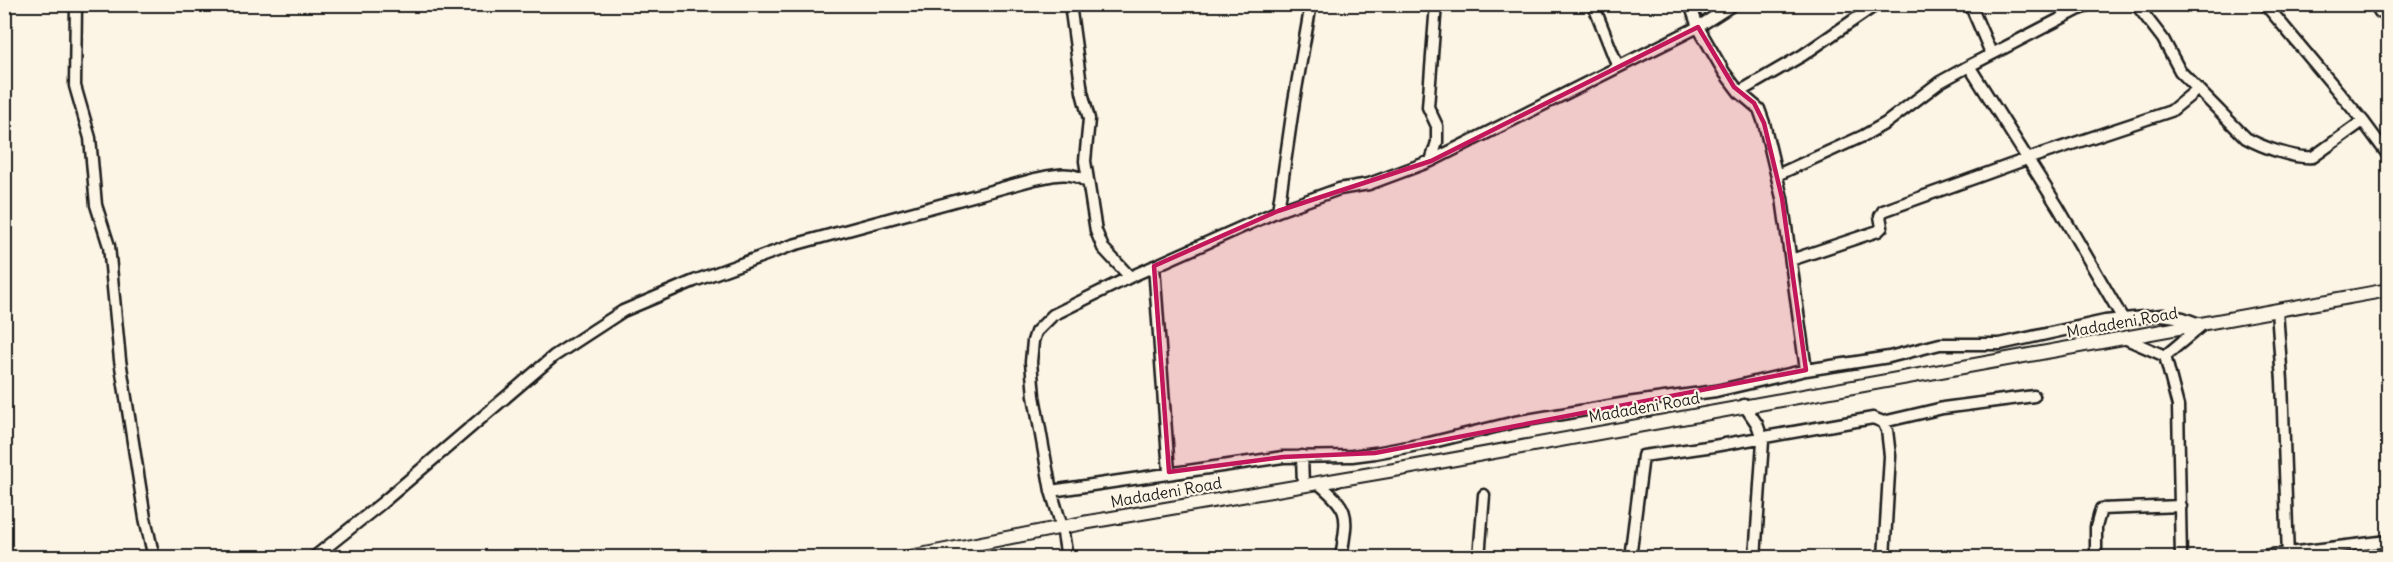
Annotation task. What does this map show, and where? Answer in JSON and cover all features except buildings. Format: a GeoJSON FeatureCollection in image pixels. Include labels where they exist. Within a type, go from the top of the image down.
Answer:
{"type":"FeatureCollection","features":[{"type":"Feature","properties":{"kind":"street"},"geometry":{"type":"LineString","coordinates":[[76,4],[75,86],[90,138],[96,205],[109,246],[120,360],[145,518],[154,558]]}},
{"type":"Feature","properties":{"kind":"street"},"geometry":{"type":"LineString","coordinates":[[1070,4],[1082,92],[1089,119],[1085,161],[1087,182],[1099,240],[1130,277]]}},
{"type":"Feature","properties":{"kind":"street"},"geometry":{"type":"LineString","coordinates":[[1278,211],[1311,4]]}},
{"type":"Feature","properties":{"kind":"street"},"geometry":{"type":"LineString","coordinates":[[1431,161],[1437,142],[1437,126],[1428,106],[1436,4]]}},
{"type":"Feature","properties":{"kind":"street"},"geometry":{"type":"LineString","coordinates":[[1593,4],[1618,67]]}},
{"type":"Feature","properties":{"kind":"street"},"geometry":{"type":"LineString","coordinates":[[1690,4],[1698,27],[1739,92],[1759,109],[1777,175],[1806,370]]}},
{"type":"Feature","properties":{"kind":"street"},"geometry":{"type":"LineString","coordinates":[[1067,558],[1062,527],[1051,490],[1034,396],[1031,362],[1033,341],[1043,323],[1053,315],[1130,277],[1278,211],[1339,189],[1369,184],[1431,161],[1698,27],[1734,4]]}},
{"type":"Feature","properties":{"kind":"street"},"geometry":{"type":"LineString","coordinates":[[1739,92],[1803,55],[1877,4]]}},
{"type":"Feature","properties":{"kind":"street"},"geometry":{"type":"LineString","coordinates":[[1970,4],[1991,53]]}},
{"type":"Feature","properties":{"kind":"street"},"geometry":{"type":"LineString","coordinates":[[1777,175],[1863,136],[1886,123],[1940,82],[1991,53],[2089,4]]}},
{"type":"Feature","properties":{"kind":"street"},"geometry":{"type":"LineString","coordinates":[[2136,4],[2163,39],[2180,71],[2246,138],[2258,145],[2303,157],[2315,155],[2363,121]]}},
{"type":"Feature","properties":{"kind":"street"},"geometry":{"type":"LineString","coordinates":[[2265,4],[2363,121],[2388,155]]}},
{"type":"Feature","properties":{"kind":"street"},"geometry":{"type":"LineString","coordinates":[[2375,4],[2380,12],[2388,16]]}},
{"type":"Feature","properties":{"kind":"street"},"geometry":{"type":"LineString","coordinates":[[1969,66],[2080,243],[2123,319]]}},
{"type":"Feature","properties":{"kind":"street"},"geometry":{"type":"LineString","coordinates":[[1791,260],[1878,231],[1882,227],[1880,216],[1883,211],[2027,159],[2171,111],[2198,89]]}},
{"type":"Feature","properties":{"kind":"street"},"geometry":{"type":"LineString","coordinates":[[313,558],[382,503],[554,357],[609,319],[637,304],[694,280],[793,245],[1027,181],[1068,174],[1087,182]]}},
{"type":"Feature","properties":{"kind":"street"},"geometry":{"type":"LineString","coordinates":[[1154,266],[1169,472]]}},
{"type":"Feature","properties":{"kind":"street","name":"Madadeni Road"},"geometry":{"type":"LineString","coordinates":[[905,558],[1062,527],[2388,290]]}},
{"type":"Feature","properties":{"kind":"street"},"geometry":{"type":"LineString","coordinates":[[2277,311],[2282,381],[2288,555]]}},
{"type":"Feature","properties":{"kind":"street"},"geometry":{"type":"LineString","coordinates":[[1051,490],[1169,472],[1302,456],[1352,456],[1375,453],[1538,418],[1627,403],[1691,396],[1806,370],[1889,357],[1940,344],[2000,344],[2123,319],[2173,316],[2202,325]]}},
{"type":"Feature","properties":{"kind":"street"},"geometry":{"type":"LineString","coordinates":[[2165,356],[2202,325]]}},
{"type":"Feature","properties":{"kind":"street"},"geometry":{"type":"LineString","coordinates":[[2124,338],[2165,356]]}},
{"type":"Feature","properties":{"kind":"street"},"geometry":{"type":"LineString","coordinates":[[2165,356],[2178,406],[2181,558]]}},
{"type":"Feature","properties":{"kind":"street"},"geometry":{"type":"LineString","coordinates":[[1630,558],[1643,456],[1873,418],[1883,422],[1942,408],[2034,396]]}},
{"type":"Feature","properties":{"kind":"street"},"geometry":{"type":"LineString","coordinates":[[1744,405],[1763,436],[1755,558]]}},
{"type":"Feature","properties":{"kind":"street"},"geometry":{"type":"LineString","coordinates":[[1883,422],[1887,430],[1890,456],[1884,558]]}},
{"type":"Feature","properties":{"kind":"street"},"geometry":{"type":"LineString","coordinates":[[1302,456],[1304,485]]}},
{"type":"Feature","properties":{"kind":"street"},"geometry":{"type":"LineString","coordinates":[[1318,483],[1337,498],[1344,508],[1341,558]]}},
{"type":"Feature","properties":{"kind":"street"},"geometry":{"type":"LineString","coordinates":[[1479,558],[1484,495]]}},
{"type":"Feature","properties":{"kind":"street"},"geometry":{"type":"LineString","coordinates":[[2096,558],[2096,527],[2101,509],[2181,506]]}},
{"type":"Feature","properties":{"kind":"street"},"geometry":{"type":"LineString","coordinates":[[2246,558],[2288,555],[2388,541]]}},
{"type":"Feature","properties":{"kind":"highlighted area"},"geometry":{"type":"Polygon","coordinates":[[[1698,27],[1734,87],[1754,103],[1764,123],[1782,198],[1806,370],[1375,453],[1283,457],[1169,472],[1154,266],[1278,211],[1431,161],[1698,27]]]}}]}
